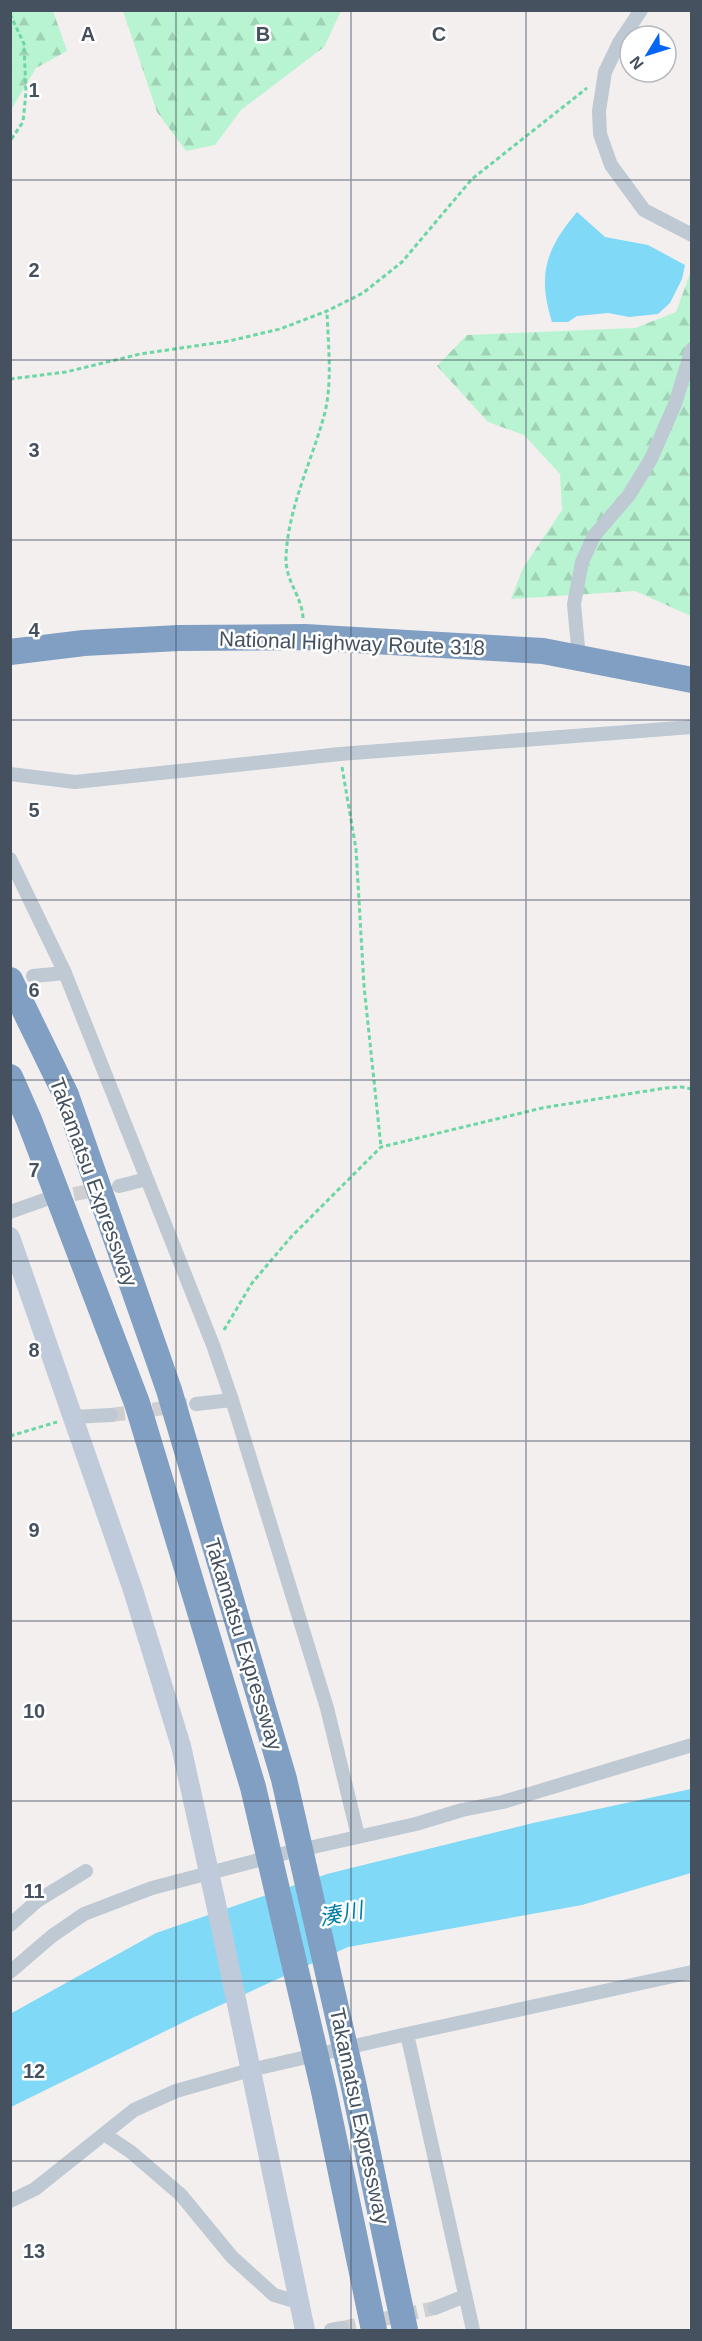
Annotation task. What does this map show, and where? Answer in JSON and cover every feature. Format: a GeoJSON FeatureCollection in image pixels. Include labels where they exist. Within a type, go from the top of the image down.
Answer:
{"type":"FeatureCollection","features":[{"type":"Feature","properties":{"kind":"highway","name":"National Highway Route 318"},"geometry":{"type":"LineString","coordinates":[[10,652],[84,643],[178,638],[305,637],[543,651],[692,680]]}},
{"type":"Feature","properties":{"kind":"highway","name":"Takamatsu Expressway"},"geometry":{"type":"LineString","coordinates":[[22,978],[66,1095],[165,1378],[284,1779],[354,2087],[405,2331]]}},
{"type":"Feature","properties":{"kind":"highway","name":"Takamatsu Expressway"},"geometry":{"type":"LineString","coordinates":[[10,1077],[33,1131],[137,1403],[253,1787],[324,2091],[374,2331]]}},
{"type":"Feature","properties":{"kind":"highway"},"geometry":{"type":"LineString","coordinates":[[367,2148],[415,2331]]}},
{"type":"Feature","properties":{"kind":"street"},"geometry":{"type":"LineString","coordinates":[[641,10],[619,43],[604,74],[599,111],[600,134],[611,165],[644,210],[692,235]]}},
{"type":"Feature","properties":{"kind":"street"},"geometry":{"type":"LineString","coordinates":[[579,658],[574,604],[582,562],[594,536],[628,495],[651,459],[675,404],[692,349]]}},
{"type":"Feature","properties":{"kind":"street"},"geometry":{"type":"LineString","coordinates":[[10,774],[75,782],[340,754],[692,727]]}},
{"type":"Feature","properties":{"kind":"street"},"geometry":{"type":"LineString","coordinates":[[10,859],[65,973],[213,1345],[327,1708],[358,1836]]}},
{"type":"Feature","properties":{"kind":"street"},"geometry":{"type":"LineString","coordinates":[[22,978],[65,973]]}},
{"type":"Feature","properties":{"kind":"street"},"geometry":{"type":"LineString","coordinates":[[119,1186],[147,1179]]}},
{"type":"Feature","properties":{"kind":"street"},"geometry":{"type":"LineString","coordinates":[[10,1212],[44,1200]]}},
{"type":"Feature","properties":{"kind":"street"},"geometry":{"type":"LineString","coordinates":[[10,1238],[133,1590],[181,1746],[305,2331]]}},
{"type":"Feature","properties":{"kind":"street"},"geometry":{"type":"LineString","coordinates":[[195,1404],[232,1400]]}},
{"type":"Feature","properties":{"kind":"street"},"geometry":{"type":"LineString","coordinates":[[73,1417],[111,1414]]}},
{"type":"Feature","properties":{"kind":"street"},"geometry":{"type":"LineString","coordinates":[[10,1972],[52,1936],[84,1914],[152,1888],[358,1836],[416,1824],[462,1810],[503,1802],[692,1745]]}},
{"type":"Feature","properties":{"kind":"street"},"geometry":{"type":"LineString","coordinates":[[10,1925],[37,1901],[86,1871]]}},
{"type":"Feature","properties":{"kind":"street"},"geometry":{"type":"LineString","coordinates":[[10,2201],[34,2189],[134,2110],[249,2062],[407,2034],[692,1972]]}},
{"type":"Feature","properties":{"kind":"street"},"geometry":{"type":"LineString","coordinates":[[407,2034],[472,2331]]}},
{"type":"Feature","properties":{"kind":"street"},"geometry":{"type":"LineString","coordinates":[[104,2134],[131,2152],[181,2195],[232,2257],[274,2295],[298,2302]]}},
{"type":"Feature","properties":{"kind":"street"},"geometry":{"type":"LineString","coordinates":[[435,2308],[465,2296]]}},
{"type":"Feature","properties":{"kind":"path"},"geometry":{"type":"LineString","coordinates":[[10,14],[24,44],[26,92],[23,122],[10,141]]}},
{"type":"Feature","properties":{"kind":"path"},"geometry":{"type":"LineString","coordinates":[[10,379],[66,372],[140,354],[229,341],[280,329],[327,311],[363,293],[402,262],[472,179],[604,74]]}},
{"type":"Feature","properties":{"kind":"path"},"geometry":{"type":"LineString","coordinates":[[305,637],[303,606],[291,585],[286,559],[292,514],[325,413],[329,366],[327,311]]}},
{"type":"Feature","properties":{"kind":"path"},"geometry":{"type":"LineString","coordinates":[[340,754],[356,849],[364,986],[381,1147]]}},
{"type":"Feature","properties":{"kind":"path"},"geometry":{"type":"LineString","coordinates":[[213,1345],[252,1283],[291,1237],[381,1147],[542,1108],[665,1088],[682,1086],[692,1089]]}},
{"type":"Feature","properties":{"kind":"path"},"geometry":{"type":"LineString","coordinates":[[10,1436],[73,1417]]}},
{"type":"Feature","properties":{"kind":"green space"},"geometry":{"type":"Polygon","coordinates":[[[11,10],[53,11],[67,51],[36,68],[11,110],[11,10]]]}},
{"type":"Feature","properties":{"kind":"green space"},"geometry":{"type":"Polygon","coordinates":[[[123,10],[341,11],[324,47],[241,110],[215,145],[186,151],[157,112],[123,10]]]}},
{"type":"Feature","properties":{"kind":"green space"},"geometry":{"type":"Polygon","coordinates":[[[691,271],[691,616],[635,591],[511,599],[523,568],[562,510],[560,474],[524,435],[488,422],[437,366],[467,335],[635,328],[676,312],[691,271]]]}},
{"type":"Feature","properties":{"kind":"water"},"geometry":{"type":"Polygon","coordinates":[[[577,212],[605,237],[648,245],[685,265],[682,279],[670,303],[658,314],[629,317],[608,313],[577,316],[568,322],[552,322],[545,290],[547,263],[558,238],[577,212]]]}},
{"type":"Feature","properties":{"kind":"water","name":"湊川"},"geometry":{"type":"Polygon","coordinates":[[[691,1789],[691,1873],[582,1905],[348,1947],[190,2019],[11,2107],[10,2014],[156,1933],[327,1874],[533,1823],[691,1789]]]}},
{"type":"Feature","properties":{"kind":"tunnel"},"geometry":{"type":"LineString","coordinates":[[53,1198],[102,1189]]}},
{"type":"Feature","properties":{"kind":"tunnel"},"geometry":{"type":"LineString","coordinates":[[111,1415],[196,1404]]}},
{"type":"Feature","properties":{"kind":"tunnel"},"geometry":{"type":"LineString","coordinates":[[342,2328],[435,2308]]}}]}
